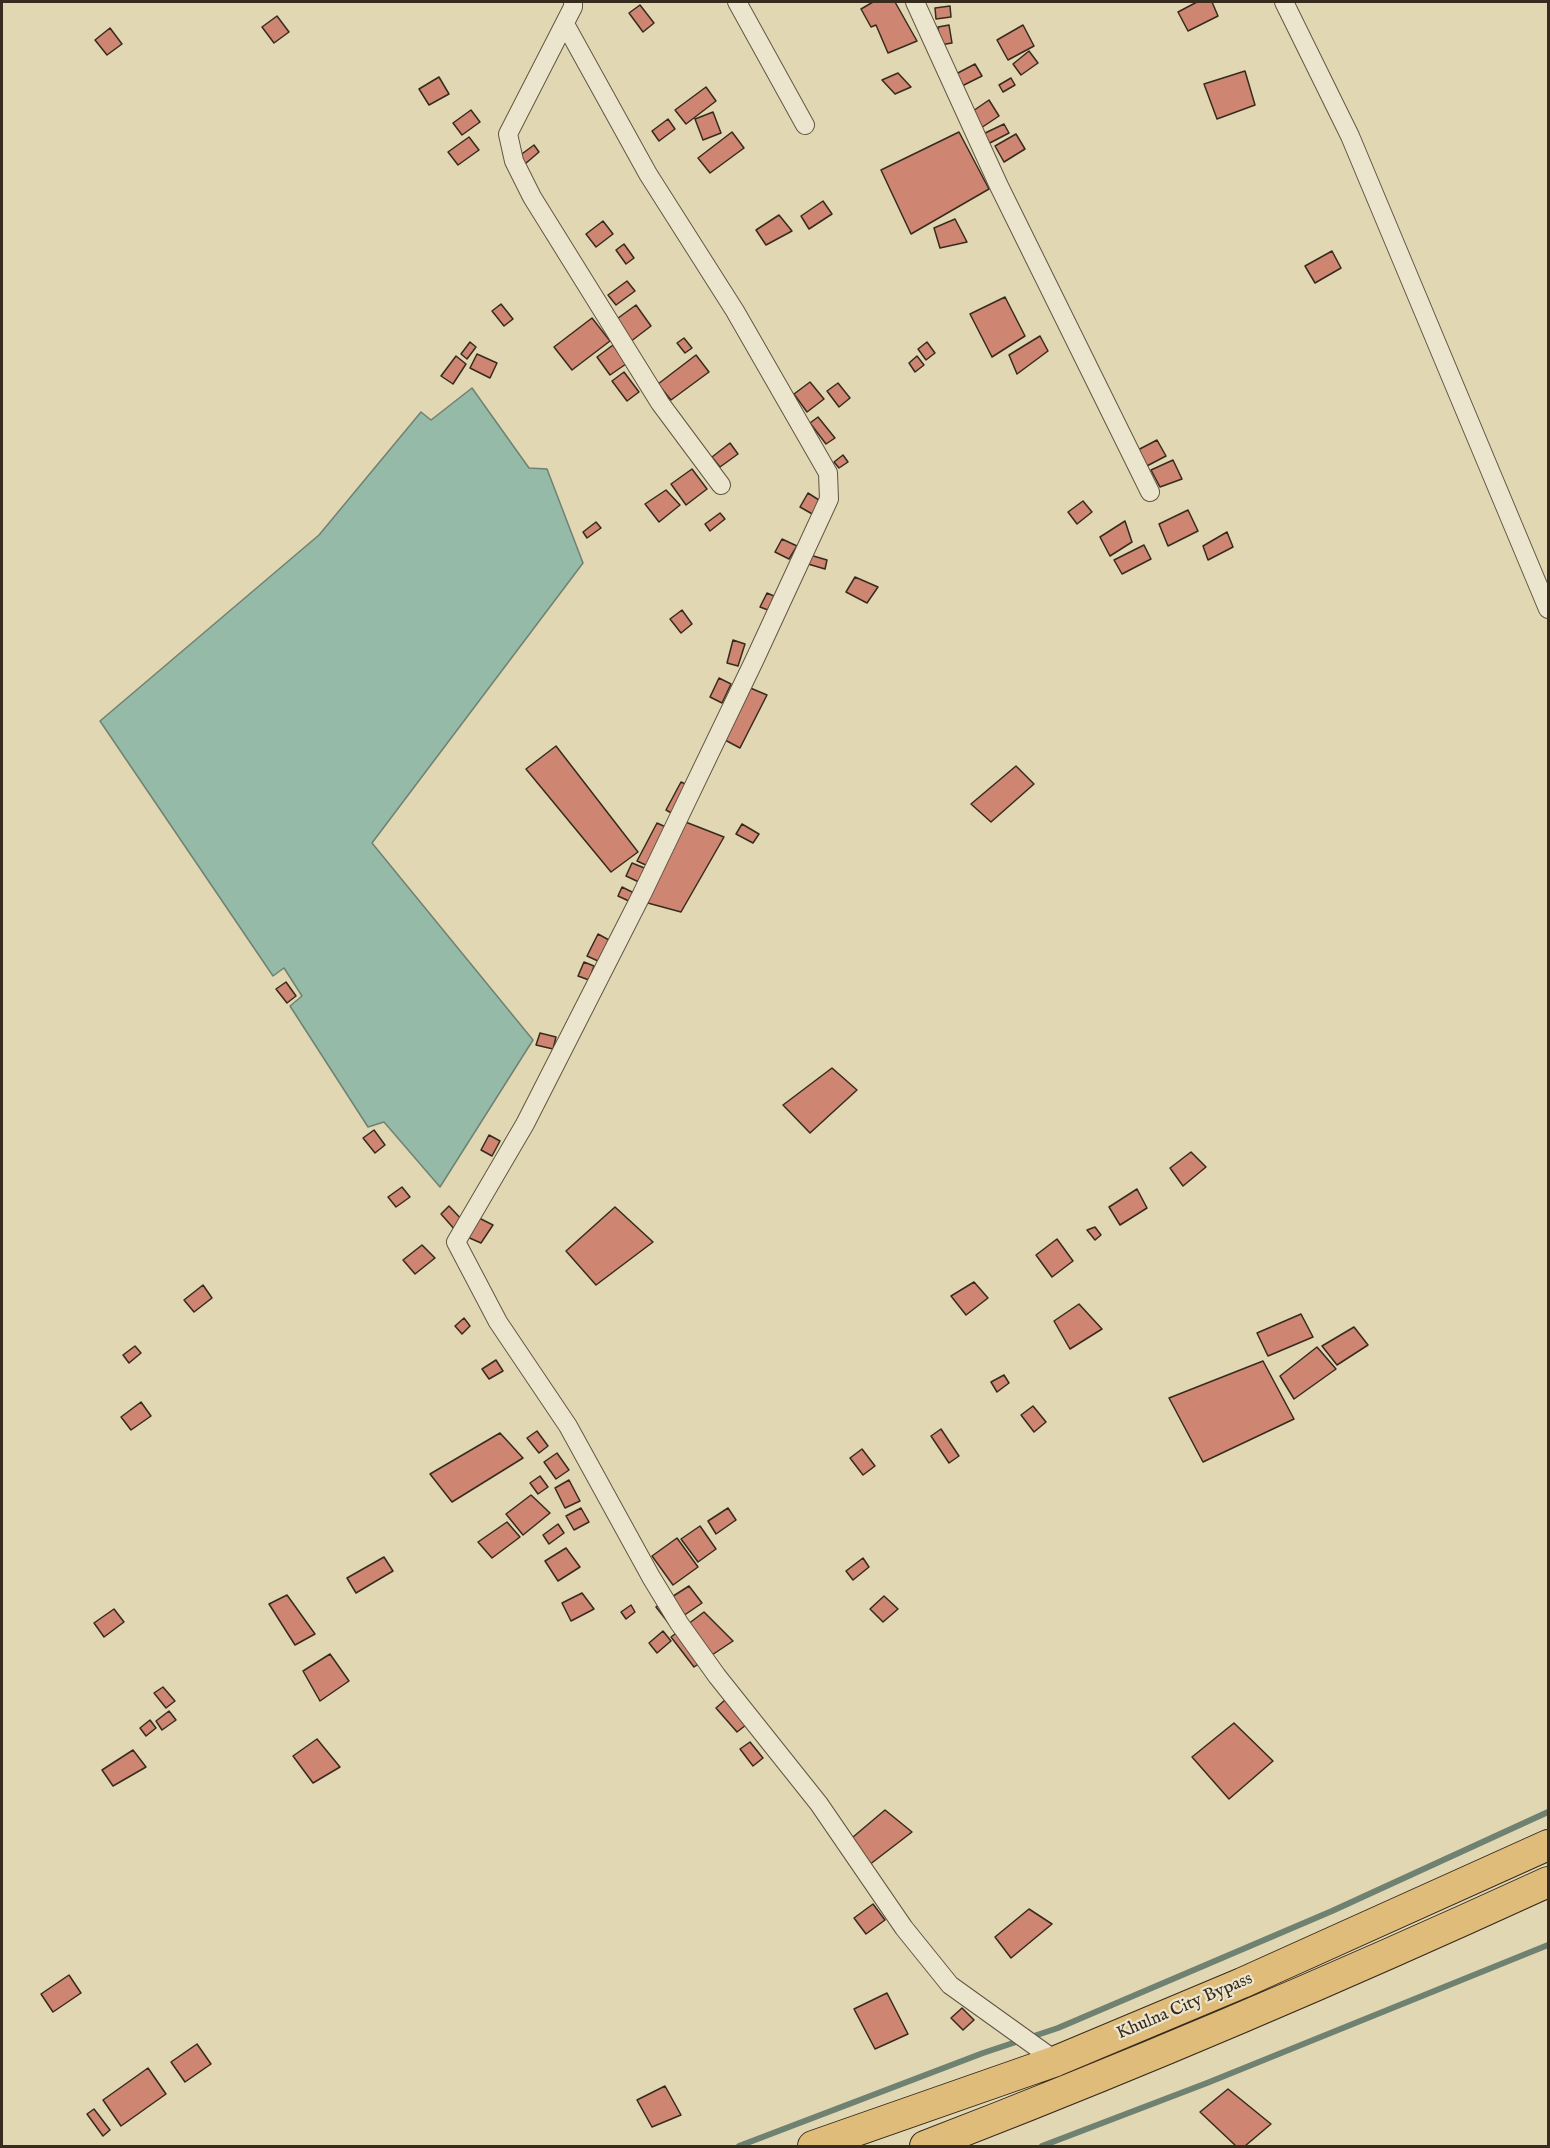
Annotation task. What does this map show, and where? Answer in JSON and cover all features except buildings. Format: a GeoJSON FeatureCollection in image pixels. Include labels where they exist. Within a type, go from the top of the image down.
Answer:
{"type":"FeatureCollection","features":[{"type":"Feature","properties":{"kind":"highway","name":"Khulna City Bypass"},"geometry":{"type":"LineString","coordinates":[[813,2146],[1056,2061],[1242,1983],[1548,1845]]}},
{"type":"Feature","properties":{"kind":"highway","name":"Khulna City Bypass"},"geometry":{"type":"LineString","coordinates":[[925,2146],[1207,2033],[1399,1950],[1548,1882]]}},
{"type":"Feature","properties":{"kind":"street"},"geometry":{"type":"LineString","coordinates":[[573,2],[565,24],[508,134],[514,161],[532,197],[660,403],[721,485]]}},
{"type":"Feature","properties":{"kind":"street"},"geometry":{"type":"LineString","coordinates":[[737,2],[805,125]]}},
{"type":"Feature","properties":{"kind":"street"},"geometry":{"type":"LineString","coordinates":[[915,2],[999,186],[1150,492]]}},
{"type":"Feature","properties":{"kind":"street"},"geometry":{"type":"LineString","coordinates":[[1284,2],[1350,136],[1548,609]]}},
{"type":"Feature","properties":{"kind":"street"},"geometry":{"type":"LineString","coordinates":[[565,24],[648,174],[735,311],[828,473],[829,499],[754,661],[636,905],[525,1124],[456,1242],[498,1322],[568,1426],[679,1623],[717,1676],[819,1804],[904,1928],[950,1985],[1056,2061]]}},
{"type":"Feature","properties":{"kind":"shaded area"},"geometry":{"type":"Polygon","coordinates":[[[472,388],[529,468],[547,469],[583,563],[372,843],[533,1040],[440,1187],[384,1122],[368,1127],[290,1006],[302,996],[284,968],[273,976],[100,721],[319,535],[421,412],[431,420],[472,388]]]}},
{"type":"Feature","properties":{"kind":"waterway"},"geometry":{"type":"LineString","coordinates":[[739,2146],[983,2053],[1058,2028],[1332,1911],[1548,1812]]}},
{"type":"Feature","properties":{"kind":"waterway"},"geometry":{"type":"LineString","coordinates":[[1042,2146],[1207,2083],[1548,1945]]}}]}
